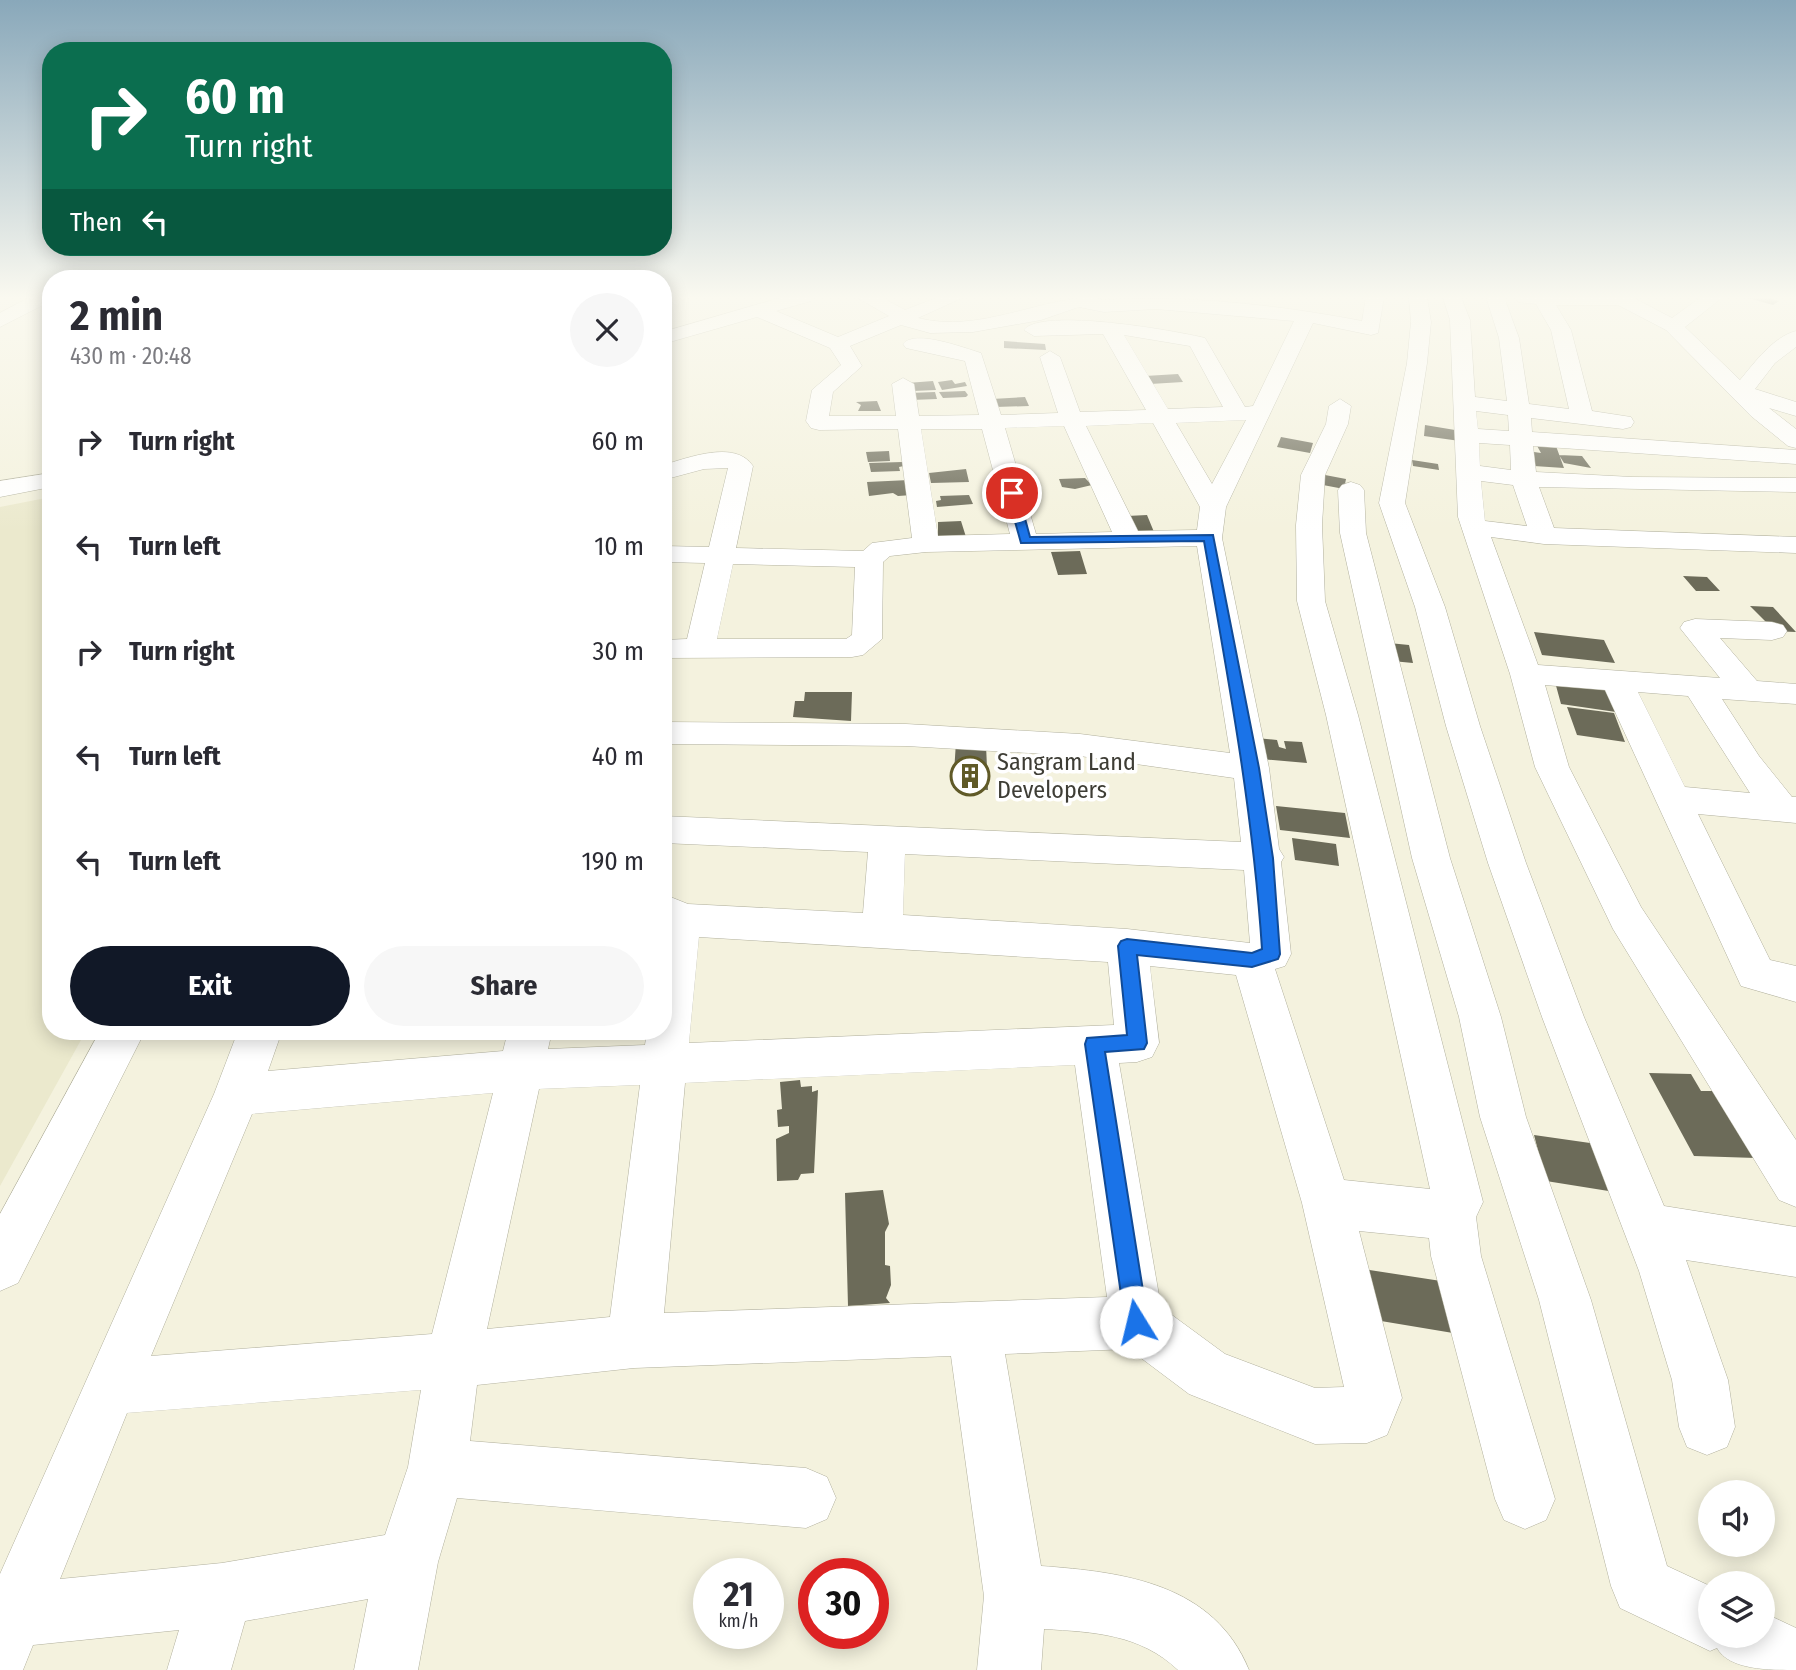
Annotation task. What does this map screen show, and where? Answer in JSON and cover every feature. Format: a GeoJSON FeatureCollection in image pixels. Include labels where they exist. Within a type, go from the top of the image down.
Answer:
{"type":"FeatureCollection","features":[{"type":"Feature","properties":{"kind":"street"},"geometry":{"type":"LineString","coordinates":[[841,375],[823,390],[817,421],[993,422],[1248,412]]}},
{"type":"Feature","properties":{"kind":"street"},"geometry":{"type":"LineString","coordinates":[[979,375],[1025,541]]}},
{"type":"Feature","properties":{"kind":"street"},"geometry":{"type":"LineString","coordinates":[[1056,375],[1071,418],[1129,540]]}},
{"type":"Feature","properties":{"kind":"street"},"geometry":{"type":"LineString","coordinates":[[672,914],[1127,946],[1252,960],[1271,954],[1265,858],[1211,522],[1136,375]]}},
{"type":"Feature","properties":{"kind":"street"},"geometry":{"type":"LineString","coordinates":[[1222,375],[1248,412]]}},
{"type":"Feature","properties":{"kind":"street"},"geometry":{"type":"LineString","coordinates":[[1211,522],[1248,412],[1270,375]]}},
{"type":"Feature","properties":{"kind":"street"},"geometry":{"type":"LineString","coordinates":[[1415,375],[1392,503],[1430,607],[1463,726],[1507,863],[1563,1017],[1650,1229],[1700,1380],[1707,1427]]}},
{"type":"Feature","properties":{"kind":"street"},"geometry":{"type":"LineString","coordinates":[[1463,375],[1474,527],[1526,674],[1552,766],[1628,918],[1796,1184]]}},
{"type":"Feature","properties":{"kind":"street"},"geometry":{"type":"LineString","coordinates":[[1515,375],[1520,410],[1524,481],[1544,536]]}},
{"type":"Feature","properties":{"kind":"street"},"geometry":{"type":"LineString","coordinates":[[1571,375],[1582,418]]}},
{"type":"Feature","properties":{"kind":"street"},"geometry":{"type":"LineString","coordinates":[[1724,375],[1790,437]]}},
{"type":"Feature","properties":{"kind":"street"},"geometry":{"type":"LineString","coordinates":[[1742,392],[1755,375]]}},
{"type":"Feature","properties":{"kind":"street"},"geometry":{"type":"LineString","coordinates":[[903,384],[926,544]]}},
{"type":"Feature","properties":{"kind":"street"},"geometry":{"type":"LineString","coordinates":[[1742,392],[1796,409]]}},
{"type":"Feature","properties":{"kind":"street"},"geometry":{"type":"LineString","coordinates":[[1340,406],[1337,424],[1313,475],[1309,524],[1311,601],[1458,1202],[1451,1212],[1456,1256],[1525,1499]]}},
{"type":"Feature","properties":{"kind":"street"},"geometry":{"type":"LineString","coordinates":[[1466,419],[1520,410],[1641,424]]}},
{"type":"Feature","properties":{"kind":"street"},"geometry":{"type":"LineString","coordinates":[[1466,419],[1521,440],[1796,457]]}},
{"type":"Feature","properties":{"kind":"street"},"geometry":{"type":"LineString","coordinates":[[1704,428],[1790,437]]}},
{"type":"Feature","properties":{"kind":"street"},"geometry":{"type":"LineString","coordinates":[[672,472],[716,461],[736,461],[741,466],[739,486],[720,554],[700,649]]}},
{"type":"Feature","properties":{"kind":"street"},"geometry":{"type":"LineString","coordinates":[[1469,472],[1524,481],[1589,485],[1796,485]]}},
{"type":"Feature","properties":{"kind":"street"},"geometry":{"type":"LineString","coordinates":[[0,489],[42,482]]}},
{"type":"Feature","properties":{"kind":"street"},"geometry":{"type":"LineString","coordinates":[[1351,490],[1353,533],[1431,858],[1480,1017],[1503,1117],[1565,1300],[1642,1586],[1698,1613]]}},
{"type":"Feature","properties":{"kind":"street"},"geometry":{"type":"LineString","coordinates":[[672,554],[869,559],[882,549],[926,544],[1129,540],[1211,522]]}},
{"type":"Feature","properties":{"kind":"street"},"geometry":{"type":"LineString","coordinates":[[1474,527],[1544,536],[1796,545]]}},
{"type":"Feature","properties":{"kind":"street"},"geometry":{"type":"LineString","coordinates":[[672,649],[852,648],[867,639],[869,559]]}},
{"type":"Feature","properties":{"kind":"street"},"geometry":{"type":"LineString","coordinates":[[1748,691],[1695,628],[1772,631]]}},
{"type":"Feature","properties":{"kind":"street"},"geometry":{"type":"LineString","coordinates":[[1526,674],[1700,689],[1796,694]]}},
{"type":"Feature","properties":{"kind":"street"},"geometry":{"type":"LineString","coordinates":[[1618,682],[1756,974],[1796,984]]}},
{"type":"Feature","properties":{"kind":"street"},"geometry":{"type":"LineString","coordinates":[[1700,689],[1747,764],[1789,810]]}},
{"type":"Feature","properties":{"kind":"street"},"geometry":{"type":"LineString","coordinates":[[672,733],[906,735],[1067,744],[1252,768]]}},
{"type":"Feature","properties":{"kind":"street"},"geometry":{"type":"LineString","coordinates":[[1672,799],[1789,810]]}},
{"type":"Feature","properties":{"kind":"street"},"geometry":{"type":"LineString","coordinates":[[672,829],[1265,858]]}},
{"type":"Feature","properties":{"kind":"street"},"geometry":{"type":"LineString","coordinates":[[881,929],[887,841]]}},
{"type":"Feature","properties":{"kind":"street"},"geometry":{"type":"LineString","coordinates":[[237,1094],[526,1050],[663,1065],[1137,1043],[1127,946]]}},
{"type":"Feature","properties":{"kind":"street"},"geometry":{"type":"LineString","coordinates":[[110,1387],[453,1360],[634,1342],[1136,1322],[1208,1376],[1315,1416],[1367,1415],[1374,1398],[1327,1203],[1252,960]]}},
{"type":"Feature","properties":{"kind":"street"},"geometry":{"type":"LineString","coordinates":[[0,1265],[118,1040]]}},
{"type":"Feature","properties":{"kind":"street"},"geometry":{"type":"LineString","coordinates":[[4,1627],[237,1094],[257,1040]]}},
{"type":"Feature","properties":{"kind":"street"},"geometry":{"type":"LineString","coordinates":[[634,1342],[664,1040]]}},
{"type":"Feature","properties":{"kind":"street"},"geometry":{"type":"LineString","coordinates":[[1094,1044],[1136,1322]]}},
{"type":"Feature","properties":{"kind":"street"},"geometry":{"type":"LineString","coordinates":[[386,1670],[407,1562],[437,1467],[453,1360],[526,1050]]}},
{"type":"Feature","properties":{"kind":"street"},"geometry":{"type":"LineString","coordinates":[[1327,1203],[1437,1214],[1451,1212]]}},
{"type":"Feature","properties":{"kind":"street"},"geometry":{"type":"LineString","coordinates":[[1650,1229],[1796,1252]]}},
{"type":"Feature","properties":{"kind":"street"},"geometry":{"type":"LineString","coordinates":[[974,1329],[1015,1596],[1009,1670]]}},
{"type":"Feature","properties":{"kind":"street"},"geometry":{"type":"LineString","coordinates":[[437,1467],[806,1498]]}},
{"type":"Feature","properties":{"kind":"street"},"geometry":{"type":"LineString","coordinates":[[4,1627],[222,1594],[407,1562]]}},
{"type":"Feature","properties":{"kind":"street"},"geometry":{"type":"LineString","coordinates":[[199,1670],[222,1594]]}},
{"type":"Feature","properties":{"kind":"street"},"geometry":{"type":"LineString","coordinates":[[1015,1596],[1116,1602],[1182,1628],[1222,1667]]}},
{"type":"Feature","properties":{"kind":"street"},"geometry":{"type":"LineString","coordinates":[[1767,1648],[1796,1663]]}},
{"type":"Feature","properties":{"kind":"shaded area"},"geometry":{"type":"Polygon","coordinates":[[[42,499],[42,1040],[81,1040],[0,1186],[0,507],[42,499]]]}},
{"type":"Feature","properties":{"kind":"building"},"geometry":{"type":"Polygon","coordinates":[[[1179,375],[1183,382],[1150,384],[1145,376],[1179,375]]]}},
{"type":"Feature","properties":{"kind":"building"},"geometry":{"type":"Polygon","coordinates":[[[952,380],[955,384],[965,382],[967,386],[942,390],[938,382],[952,380]]]}},
{"type":"Feature","properties":{"kind":"building"},"geometry":{"type":"Polygon","coordinates":[[[933,381],[936,390],[913,391],[907,383],[933,381]]]}},
{"type":"Feature","properties":{"kind":"building"},"geometry":{"type":"Polygon","coordinates":[[[965,391],[968,395],[966,397],[943,398],[939,392],[965,391]]]}},
{"type":"Feature","properties":{"kind":"building"},"geometry":{"type":"Polygon","coordinates":[[[935,392],[937,399],[911,400],[909,393],[935,392]]]}},
{"type":"Feature","properties":{"kind":"building"},"geometry":{"type":"Polygon","coordinates":[[[1025,397],[1029,406],[995,407],[992,399],[1025,397]]]}},
{"type":"Feature","properties":{"kind":"building"},"geometry":{"type":"Polygon","coordinates":[[[877,401],[881,411],[858,411],[861,405],[856,402],[877,401]]]}},
{"type":"Feature","properties":{"kind":"building"},"geometry":{"type":"Polygon","coordinates":[[[1425,425],[1461,431],[1460,441],[1424,436],[1425,425]]]}},
{"type":"Feature","properties":{"kind":"building"},"geometry":{"type":"Polygon","coordinates":[[[1281,437],[1313,443],[1310,453],[1277,447],[1281,437]]]}},
{"type":"Feature","properties":{"kind":"building"},"geometry":{"type":"Polygon","coordinates":[[[1536,444],[1556,446],[1564,468],[1534,466],[1527,451],[1541,453],[1536,444]]]}},
{"type":"Feature","properties":{"kind":"building"},"geometry":{"type":"Polygon","coordinates":[[[889,451],[890,461],[868,462],[866,452],[889,451]]]}},
{"type":"Feature","properties":{"kind":"building"},"geometry":{"type":"Polygon","coordinates":[[[1559,455],[1582,456],[1591,468],[1564,463],[1559,455]]]}},
{"type":"Feature","properties":{"kind":"building"},"geometry":{"type":"Polygon","coordinates":[[[1412,460],[1438,464],[1439,470],[1413,466],[1412,460]]]}},
{"type":"Feature","properties":{"kind":"building"},"geometry":{"type":"Polygon","coordinates":[[[902,462],[904,466],[899,467],[900,471],[871,472],[869,463],[902,462]]]}},
{"type":"Feature","properties":{"kind":"building"},"geometry":{"type":"Polygon","coordinates":[[[966,469],[969,482],[931,483],[929,473],[966,469]]]}},
{"type":"Feature","properties":{"kind":"building"},"geometry":{"type":"Polygon","coordinates":[[[1325,475],[1346,479],[1344,489],[1323,485],[1325,475]]]}},
{"type":"Feature","properties":{"kind":"building"},"geometry":{"type":"Polygon","coordinates":[[[1085,478],[1092,485],[1075,489],[1062,487],[1059,479],[1085,478]]]}},
{"type":"Feature","properties":{"kind":"building"},"geometry":{"type":"Polygon","coordinates":[[[909,480],[912,495],[898,496],[893,493],[869,496],[867,482],[909,480]]]}},
{"type":"Feature","properties":{"kind":"building"},"geometry":{"type":"Polygon","coordinates":[[[969,495],[973,504],[937,507],[936,501],[941,500],[940,496],[969,495]]]}},
{"type":"Feature","properties":{"kind":"building"},"geometry":{"type":"Polygon","coordinates":[[[1147,515],[1154,532],[1134,532],[1127,516],[1147,515]]]}},
{"type":"Feature","properties":{"kind":"building"},"geometry":{"type":"Polygon","coordinates":[[[961,521],[966,537],[938,536],[938,522],[961,521]]]}},
{"type":"Feature","properties":{"kind":"building"},"geometry":{"type":"Polygon","coordinates":[[[1080,551],[1087,574],[1058,575],[1051,552],[1080,551]]]}},
{"type":"Feature","properties":{"kind":"building"},"geometry":{"type":"Polygon","coordinates":[[[1683,576],[1707,577],[1720,591],[1696,591],[1683,576]]]}},
{"type":"Feature","properties":{"kind":"building"},"geometry":{"type":"Polygon","coordinates":[[[1750,606],[1773,607],[1796,632],[1775,631],[1750,606]]]}},
{"type":"Feature","properties":{"kind":"building"},"geometry":{"type":"Polygon","coordinates":[[[1534,632],[1604,640],[1615,663],[1542,655],[1534,632]]]}},
{"type":"Feature","properties":{"kind":"building"},"geometry":{"type":"Polygon","coordinates":[[[1389,643],[1409,645],[1413,663],[1392,661],[1389,643]]]}},
{"type":"Feature","properties":{"kind":"building"},"geometry":{"type":"Polygon","coordinates":[[[1555,682],[1607,690],[1616,712],[1561,704],[1555,682]]]}},
{"type":"Feature","properties":{"kind":"building"},"geometry":{"type":"Polygon","coordinates":[[[805,692],[852,692],[851,721],[793,717],[795,701],[804,701],[805,692]]]}},
{"type":"Feature","properties":{"kind":"building"},"geometry":{"type":"Polygon","coordinates":[[[1567,707],[1614,713],[1625,742],[1577,735],[1567,707]]]}},
{"type":"Feature","properties":{"kind":"building"},"geometry":{"type":"Polygon","coordinates":[[[1256,738],[1277,740],[1279,747],[1286,749],[1284,741],[1302,742],[1307,763],[1260,759],[1256,738]]]}},
{"type":"Feature","properties":{"kind":"building","name":"Sangram Land Developers"},"geometry":{"type":"Polygon","coordinates":[[[956,742],[986,745],[988,790],[953,788],[956,742]]]}},
{"type":"Feature","properties":{"kind":"building"},"geometry":{"type":"Polygon","coordinates":[[[1276,806],[1345,813],[1350,838],[1280,830],[1276,806]]]}},
{"type":"Feature","properties":{"kind":"building"},"geometry":{"type":"Polygon","coordinates":[[[1292,838],[1336,844],[1339,866],[1295,860],[1292,838]]]}},
{"type":"Feature","properties":{"kind":"building"},"geometry":{"type":"Polygon","coordinates":[[[1649,1073],[1691,1074],[1701,1091],[1717,1091],[1756,1158],[1694,1156],[1649,1073]]]}},
{"type":"Feature","properties":{"kind":"building"},"geometry":{"type":"Polygon","coordinates":[[[800,1080],[801,1087],[812,1086],[812,1092],[818,1090],[814,1173],[801,1174],[798,1180],[777,1181],[776,1139],[789,1133],[789,1126],[778,1127],[777,1110],[782,1109],[780,1082],[800,1080]]]}},
{"type":"Feature","properties":{"kind":"building"},"geometry":{"type":"Polygon","coordinates":[[[1534,1135],[1597,1144],[1621,1193],[1546,1181],[1534,1135]]]}},
{"type":"Feature","properties":{"kind":"building"},"geometry":{"type":"Polygon","coordinates":[[[883,1190],[889,1224],[885,1232],[885,1265],[890,1266],[891,1285],[886,1298],[890,1303],[848,1306],[845,1193],[883,1190]]]}},
{"type":"Feature","properties":{"kind":"building"},"geometry":{"type":"Polygon","coordinates":[[[1363,1269],[1454,1283],[1459,1334],[1375,1320],[1363,1269]]]}},
{"type":"Feature","properties":{"kind":"place","name":"Sangram Land Developers"},"geometry":{"type":"Point","coordinates":[970,776]}},
{"type":"Feature","properties":{"kind":"route"},"geometry":{"type":"LineString","coordinates":[[1012,493],[1025,541],[1209,537],[1252,768],[1265,858],[1271,954],[1252,960],[1127,946],[1137,1043],[1094,1044],[1136,1322]]}}]}
